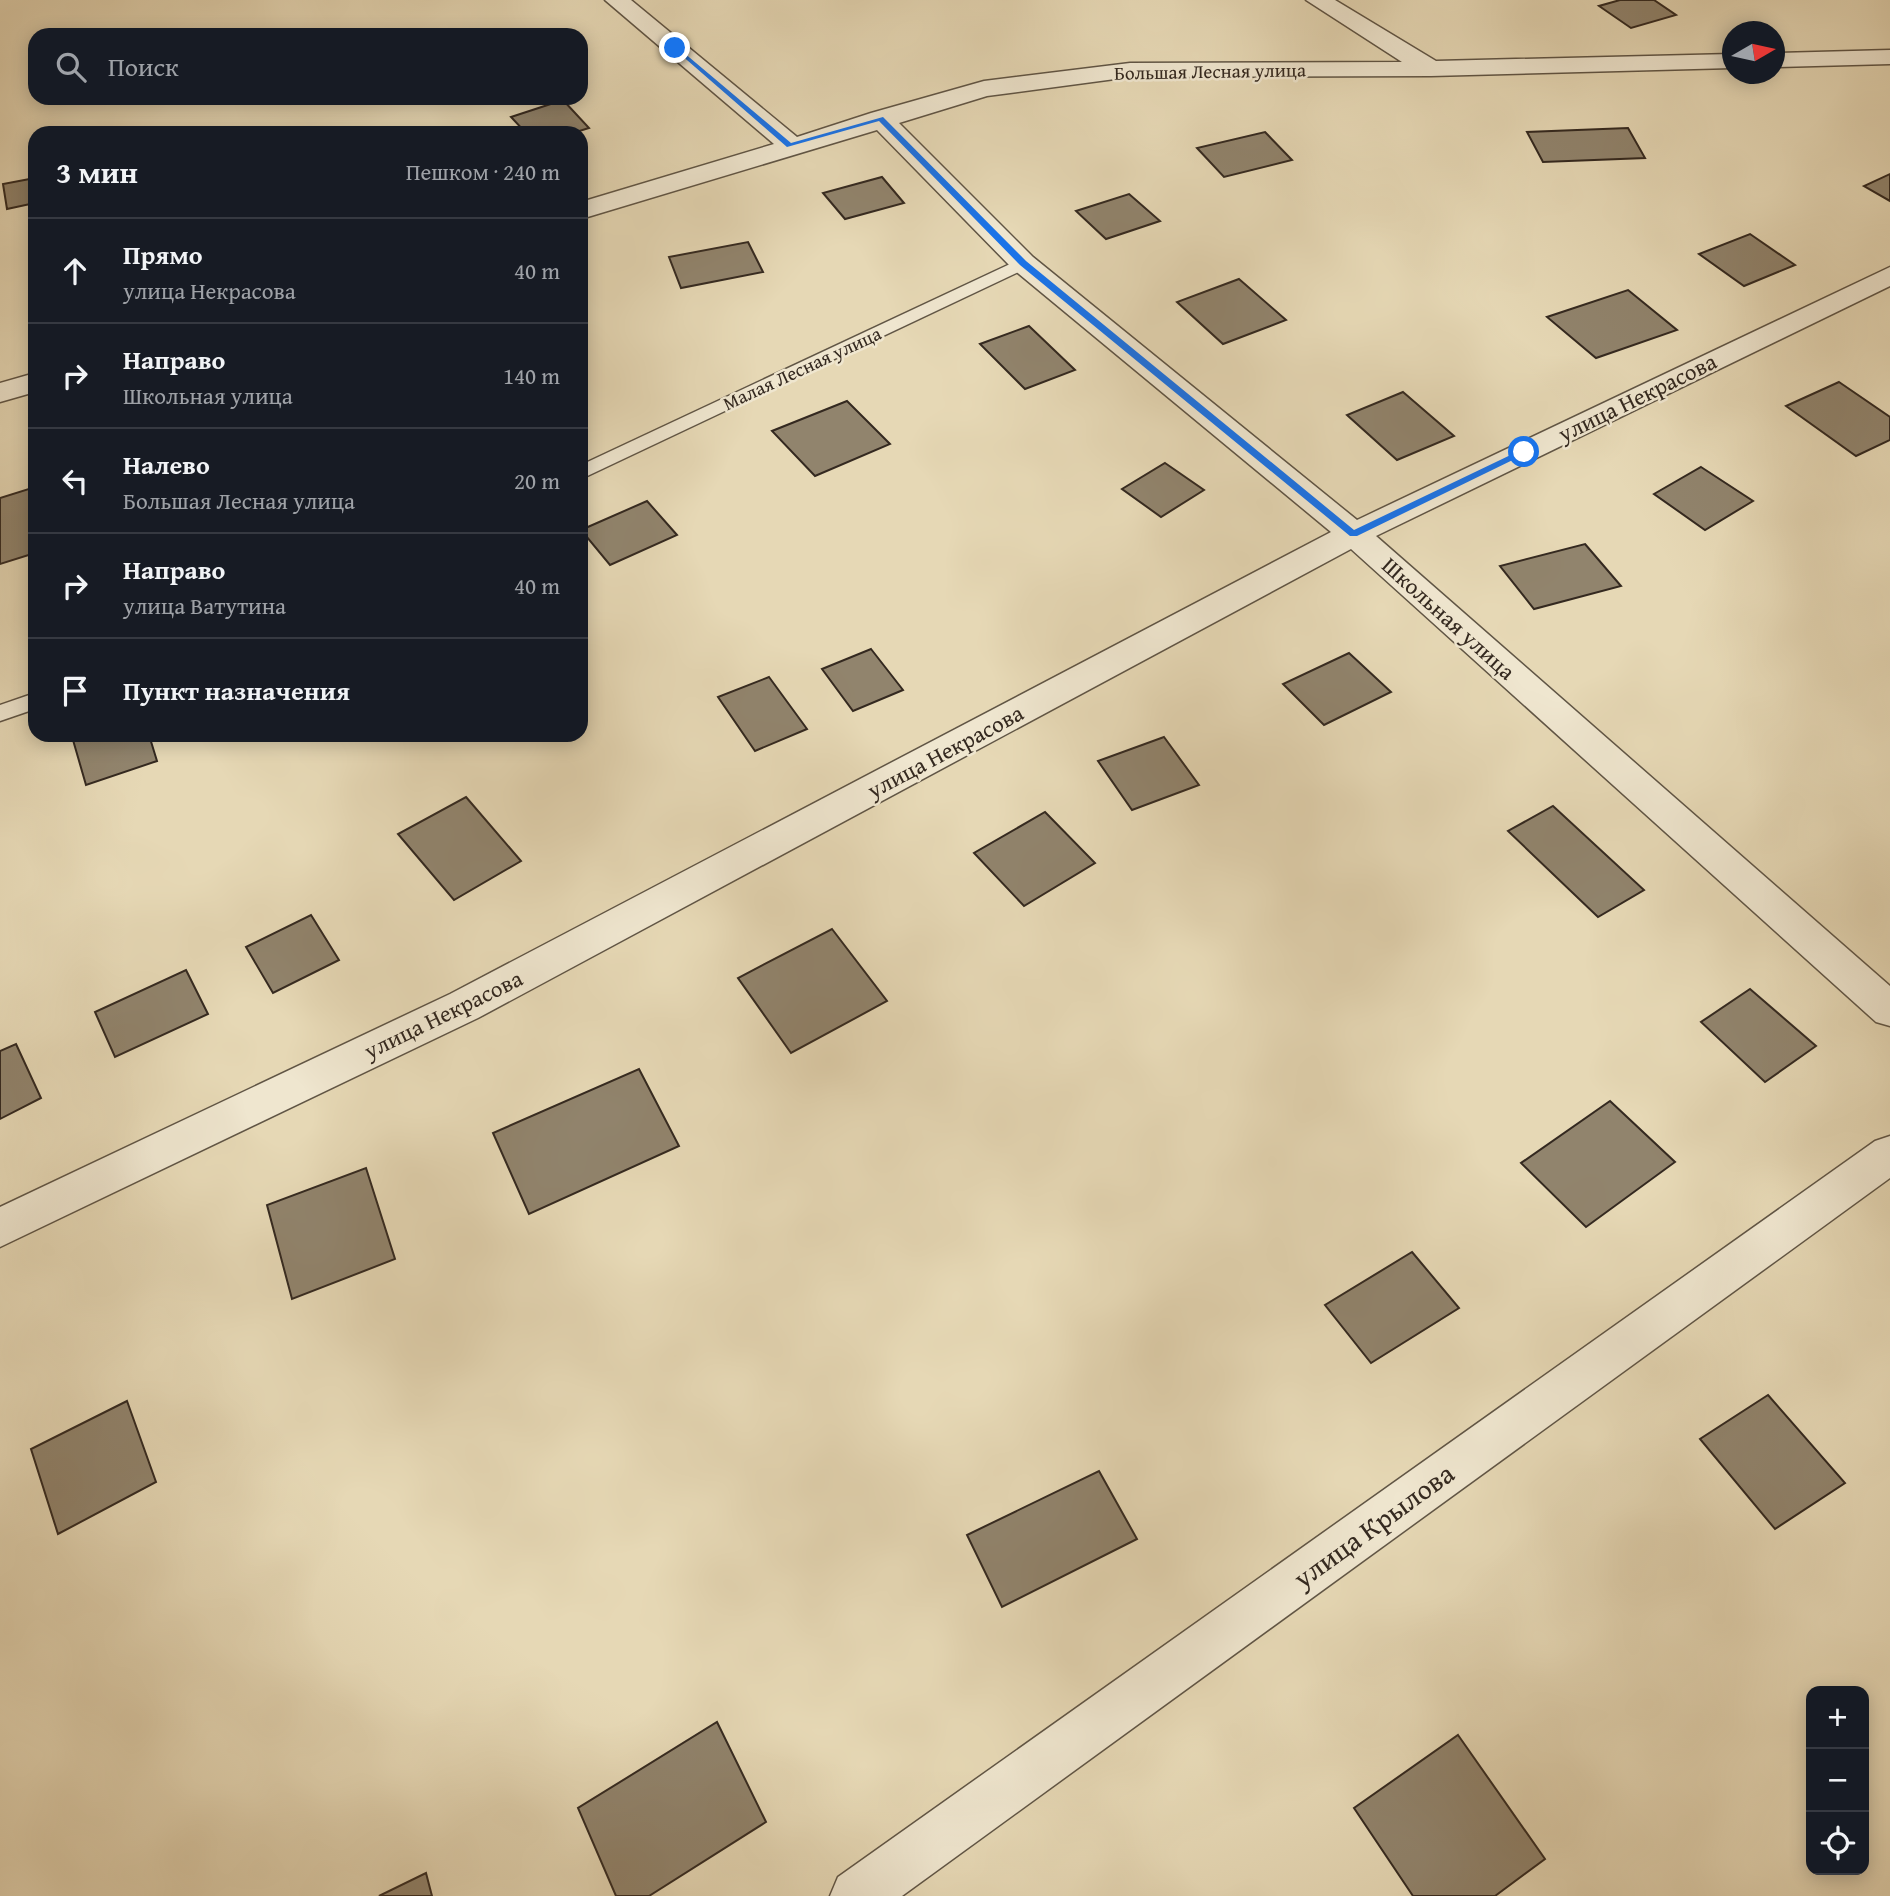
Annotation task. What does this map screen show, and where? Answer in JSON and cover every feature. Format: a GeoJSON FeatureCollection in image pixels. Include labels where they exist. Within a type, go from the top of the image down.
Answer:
{"type":"FeatureCollection","features":[{"type":"Feature","properties":{"kind":"street"},"geometry":{"type":"LineString","coordinates":[[617,0],[790,145]]}},
{"type":"Feature","properties":{"kind":"street"},"geometry":{"type":"LineString","coordinates":[[1318,0],[1431,68]]}},
{"type":"Feature","properties":{"kind":"street"},"geometry":{"type":"LineString","coordinates":[[1785,60],[1890,57]]}},
{"type":"Feature","properties":{"kind":"street","name":"Большая Лесная улица"},"geometry":{"type":"LineString","coordinates":[[588,209],[790,145],[984,89],[1130,70],[1431,68],[1722,61]]}},
{"type":"Feature","properties":{"kind":"street","name":"Школьная улица"},"geometry":{"type":"LineString","coordinates":[[880,118],[1023,263],[1354,534],[1890,1010]]}},
{"type":"Feature","properties":{"kind":"street","name":"улица Некрасова"},"geometry":{"type":"LineString","coordinates":[[0,1228],[464,1006],[1354,534],[1890,275]]}},
{"type":"Feature","properties":{"kind":"street"},"geometry":{"type":"LineString","coordinates":[[0,393],[28,384]]}},
{"type":"Feature","properties":{"kind":"street","name":"улица Крылова"},"geometry":{"type":"LineString","coordinates":[[857,1896],[1890,1154]]}},
{"type":"Feature","properties":{"kind":"lane","name":"Малая Лесная улица"},"geometry":{"type":"LineString","coordinates":[[588,470],[1023,263]]}},
{"type":"Feature","properties":{"kind":"lane"},"geometry":{"type":"LineString","coordinates":[[0,713],[28,703]]}},
{"type":"Feature","properties":{"kind":"building"},"geometry":{"type":"Polygon","coordinates":[[[1620,0],[1654,0],[1676,15],[1631,28],[1599,6],[1620,0]]]}},
{"type":"Feature","properties":{"kind":"building"},"geometry":{"type":"Polygon","coordinates":[[[548,105],[568,105],[587,126],[519,126],[511,117],[548,105]]]}},
{"type":"Feature","properties":{"kind":"building"},"geometry":{"type":"Polygon","coordinates":[[[1628,128],[1645,158],[1543,162],[1527,132],[1628,128]]]}},
{"type":"Feature","properties":{"kind":"building"},"geometry":{"type":"Polygon","coordinates":[[[1265,132],[1292,160],[1224,177],[1197,148],[1265,132]]]}},
{"type":"Feature","properties":{"kind":"building"},"geometry":{"type":"Polygon","coordinates":[[[1890,174],[1890,201],[1864,186],[1890,174]]]}},
{"type":"Feature","properties":{"kind":"building"},"geometry":{"type":"Polygon","coordinates":[[[882,177],[904,203],[845,219],[823,193],[882,177]]]}},
{"type":"Feature","properties":{"kind":"building"},"geometry":{"type":"Polygon","coordinates":[[[28,179],[28,204],[7,209],[3,184],[28,179]]]}},
{"type":"Feature","properties":{"kind":"building"},"geometry":{"type":"Polygon","coordinates":[[[1129,194],[1160,221],[1106,239],[1076,211],[1129,194]]]}},
{"type":"Feature","properties":{"kind":"building"},"geometry":{"type":"Polygon","coordinates":[[[1750,234],[1795,265],[1744,286],[1699,254],[1750,234]]]}},
{"type":"Feature","properties":{"kind":"building"},"geometry":{"type":"Polygon","coordinates":[[[748,242],[763,272],[681,288],[669,257],[748,242]]]}},
{"type":"Feature","properties":{"kind":"building"},"geometry":{"type":"Polygon","coordinates":[[[1239,279],[1286,320],[1223,344],[1177,302],[1239,279]]]}},
{"type":"Feature","properties":{"kind":"building"},"geometry":{"type":"Polygon","coordinates":[[[1628,290],[1677,330],[1596,358],[1547,317],[1628,290]]]}},
{"type":"Feature","properties":{"kind":"building"},"geometry":{"type":"Polygon","coordinates":[[[1029,326],[1075,370],[1025,389],[980,344],[1029,326]]]}},
{"type":"Feature","properties":{"kind":"building"},"geometry":{"type":"Polygon","coordinates":[[[1839,382],[1890,417],[1890,440],[1856,456],[1786,406],[1839,382]]]}},
{"type":"Feature","properties":{"kind":"building"},"geometry":{"type":"Polygon","coordinates":[[[1403,392],[1454,436],[1397,460],[1347,415],[1403,392]]]}},
{"type":"Feature","properties":{"kind":"building"},"geometry":{"type":"Polygon","coordinates":[[[847,401],[890,444],[815,476],[772,431],[847,401]]]}},
{"type":"Feature","properties":{"kind":"building"},"geometry":{"type":"Polygon","coordinates":[[[1165,463],[1204,490],[1161,517],[1122,489],[1165,463]]]}},
{"type":"Feature","properties":{"kind":"building"},"geometry":{"type":"Polygon","coordinates":[[[1701,467],[1753,501],[1705,530],[1654,494],[1701,467]]]}},
{"type":"Feature","properties":{"kind":"building"},"geometry":{"type":"Polygon","coordinates":[[[28,489],[28,555],[0,564],[0,498],[28,489]]]}},
{"type":"Feature","properties":{"kind":"building"},"geometry":{"type":"Polygon","coordinates":[[[647,501],[677,535],[610,565],[588,538],[588,527],[647,501]]]}},
{"type":"Feature","properties":{"kind":"building"},"geometry":{"type":"Polygon","coordinates":[[[1585,544],[1621,586],[1534,609],[1500,566],[1585,544]]]}},
{"type":"Feature","properties":{"kind":"building"},"geometry":{"type":"Polygon","coordinates":[[[871,649],[903,690],[853,711],[822,669],[871,649]]]}},
{"type":"Feature","properties":{"kind":"building"},"geometry":{"type":"Polygon","coordinates":[[[1349,653],[1391,692],[1324,725],[1283,684],[1349,653]]]}},
{"type":"Feature","properties":{"kind":"building"},"geometry":{"type":"Polygon","coordinates":[[[769,677],[807,729],[755,751],[718,697],[769,677]]]}},
{"type":"Feature","properties":{"kind":"building"},"geometry":{"type":"Polygon","coordinates":[[[1164,737],[1199,785],[1132,810],[1098,761],[1164,737]]]}},
{"type":"Feature","properties":{"kind":"building"},"geometry":{"type":"Polygon","coordinates":[[[74,742],[151,742],[157,761],[86,785],[74,742]]]}},
{"type":"Feature","properties":{"kind":"building"},"geometry":{"type":"Polygon","coordinates":[[[466,797],[521,861],[454,900],[398,834],[466,797]]]}},
{"type":"Feature","properties":{"kind":"building"},"geometry":{"type":"Polygon","coordinates":[[[1553,806],[1644,890],[1598,917],[1508,831],[1553,806]]]}},
{"type":"Feature","properties":{"kind":"building"},"geometry":{"type":"Polygon","coordinates":[[[1045,812],[1095,863],[1024,906],[974,853],[1045,812]]]}},
{"type":"Feature","properties":{"kind":"building"},"geometry":{"type":"Polygon","coordinates":[[[311,915],[339,960],[273,993],[246,947],[311,915]]]}},
{"type":"Feature","properties":{"kind":"building"},"geometry":{"type":"Polygon","coordinates":[[[832,929],[887,1001],[791,1053],[738,978],[832,929]]]}},
{"type":"Feature","properties":{"kind":"building"},"geometry":{"type":"Polygon","coordinates":[[[186,970],[208,1014],[115,1057],[95,1012],[186,970]]]}},
{"type":"Feature","properties":{"kind":"building"},"geometry":{"type":"Polygon","coordinates":[[[1750,989],[1816,1046],[1765,1082],[1701,1022],[1750,989]]]}},
{"type":"Feature","properties":{"kind":"building"},"geometry":{"type":"Polygon","coordinates":[[[16,1044],[41,1098],[0,1119],[0,1051],[16,1044]]]}},
{"type":"Feature","properties":{"kind":"building"},"geometry":{"type":"Polygon","coordinates":[[[639,1069],[679,1146],[529,1214],[493,1133],[639,1069]]]}},
{"type":"Feature","properties":{"kind":"building"},"geometry":{"type":"Polygon","coordinates":[[[1610,1101],[1675,1162],[1586,1227],[1521,1163],[1610,1101]]]}},
{"type":"Feature","properties":{"kind":"building"},"geometry":{"type":"Polygon","coordinates":[[[366,1168],[395,1259],[292,1299],[267,1205],[366,1168]]]}},
{"type":"Feature","properties":{"kind":"building"},"geometry":{"type":"Polygon","coordinates":[[[1412,1252],[1459,1308],[1371,1363],[1325,1305],[1412,1252]]]}},
{"type":"Feature","properties":{"kind":"building"},"geometry":{"type":"Polygon","coordinates":[[[1768,1395],[1845,1483],[1775,1529],[1700,1439],[1768,1395]]]}},
{"type":"Feature","properties":{"kind":"building"},"geometry":{"type":"Polygon","coordinates":[[[127,1401],[156,1482],[58,1534],[31,1449],[127,1401]]]}},
{"type":"Feature","properties":{"kind":"building"},"geometry":{"type":"Polygon","coordinates":[[[1099,1471],[1137,1539],[1002,1607],[967,1535],[1099,1471]]]}},
{"type":"Feature","properties":{"kind":"building"},"geometry":{"type":"Polygon","coordinates":[[[717,1722],[766,1822],[649,1896],[616,1896],[578,1808],[717,1722]]]}},
{"type":"Feature","properties":{"kind":"building"},"geometry":{"type":"Polygon","coordinates":[[[1458,1735],[1545,1859],[1495,1896],[1413,1896],[1354,1808],[1458,1735]]]}},
{"type":"Feature","properties":{"kind":"building"},"geometry":{"type":"Polygon","coordinates":[[[426,1873],[432,1896],[379,1896],[426,1873]]]}},
{"type":"Feature","properties":{"kind":"route"},"geometry":{"type":"LineString","coordinates":[[675,48],[790,145],[880,118],[1023,263],[1354,534],[1524,452]]}}]}
